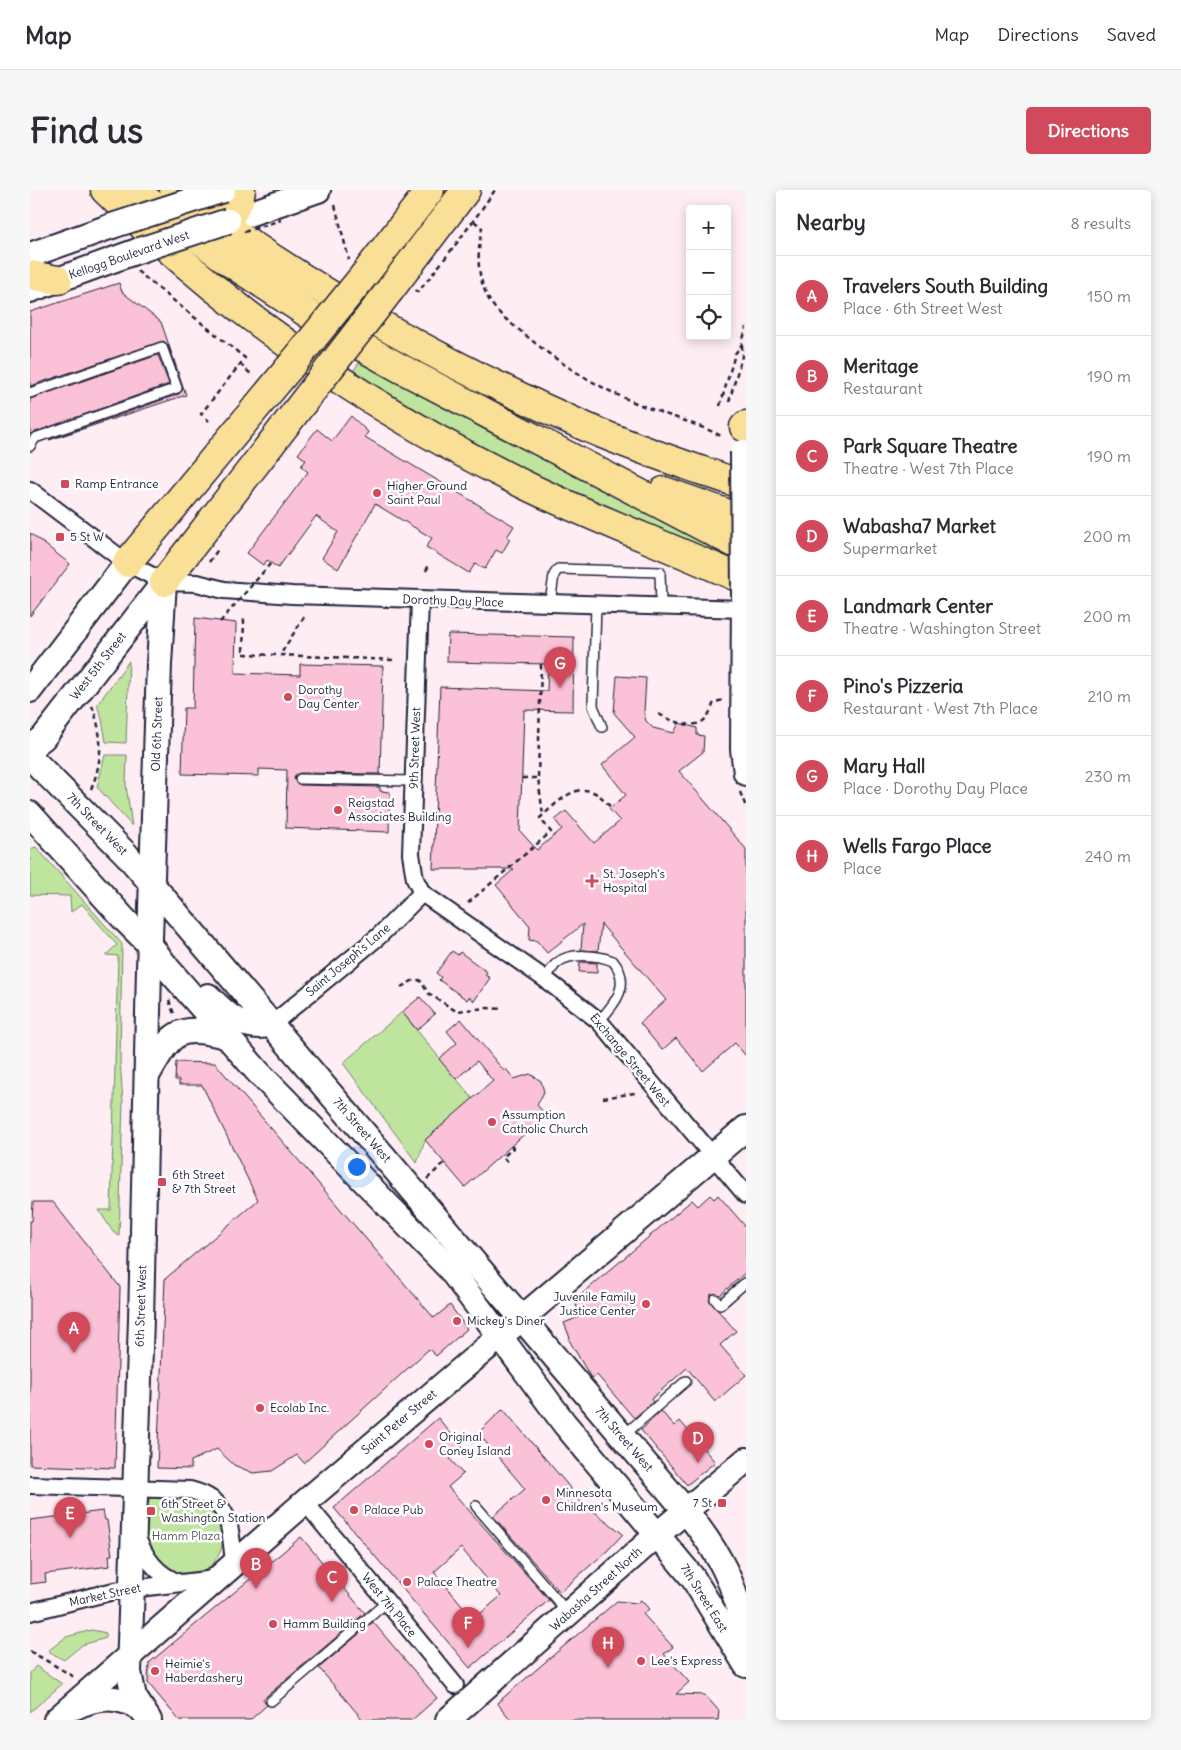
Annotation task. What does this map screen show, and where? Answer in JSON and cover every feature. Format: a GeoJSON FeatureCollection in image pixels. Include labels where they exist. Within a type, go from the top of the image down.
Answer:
{"type":"FeatureCollection","features":[{"type":"Feature","properties":{"kind":"highway"},"geometry":{"type":"LineString","coordinates":[[105,190],[175,255],[241,309],[358,392],[431,435],[533,489],[610,524],[745,598]]}},
{"type":"Feature","properties":{"kind":"highway"},"geometry":{"type":"LineString","coordinates":[[133,190],[238,268],[336,332],[398,367],[746,549]]}},
{"type":"Feature","properties":{"kind":"highway"},"geometry":{"type":"LineString","coordinates":[[174,190],[281,264],[374,321],[466,370],[588,428],[746,486]]}},
{"type":"Feature","properties":{"kind":"highway"},"geometry":{"type":"LineString","coordinates":[[127,563],[289,368],[356,268],[430,190]]}},
{"type":"Feature","properties":{"kind":"highway"},"geometry":{"type":"LineString","coordinates":[[164,582],[466,190]]}},
{"type":"Feature","properties":{"kind":"highway"},"geometry":{"type":"LineString","coordinates":[[228,221],[235,191]]}},
{"type":"Feature","properties":{"kind":"highway"},"geometry":{"type":"LineString","coordinates":[[30,276],[58,280]]}},
{"type":"Feature","properties":{"kind":"highway"},"geometry":{"type":"LineString","coordinates":[[517,428],[655,487],[746,520]]}},
{"type":"Feature","properties":{"kind":"highway"},"geometry":{"type":"LineString","coordinates":[[588,428],[741,438]]}},
{"type":"Feature","properties":{"kind":"main road"},"geometry":{"type":"LineString","coordinates":[[30,255],[112,226],[235,191]]}},
{"type":"Feature","properties":{"kind":"main road","name":"Kellogg Boulevard West"},"geometry":{"type":"LineString","coordinates":[[30,290],[58,280],[137,260],[228,221],[266,209],[326,198]]}},
{"type":"Feature","properties":{"kind":"main road"},"geometry":{"type":"LineString","coordinates":[[741,438],[745,598],[743,749],[746,773]]}},
{"type":"Feature","properties":{"kind":"main road"},"geometry":{"type":"LineString","coordinates":[[30,690],[127,563]]}},
{"type":"Feature","properties":{"kind":"main road","name":"West 5th Street"},"geometry":{"type":"LineString","coordinates":[[30,748],[43,738],[164,582]]}},
{"type":"Feature","properties":{"kind":"main road","name":"Old 6th Street"},"geometry":{"type":"LineString","coordinates":[[152,885],[159,664],[164,582]]}},
{"type":"Feature","properties":{"kind":"main road"},"geometry":{"type":"LineString","coordinates":[[30,670],[53,660]]}},
{"type":"Feature","properties":{"kind":"main road","name":"7th Street West"},"geometry":{"type":"LineString","coordinates":[[30,757],[122,849],[686,1511]]}},
{"type":"Feature","properties":{"kind":"main road"},"geometry":{"type":"LineString","coordinates":[[30,814],[124,920],[150,945],[225,1036],[431,1248],[501,1337],[564,1423],[658,1534]]}},
{"type":"Feature","properties":{"kind":"main road","name":"6th Street West"},"geometry":{"type":"LineString","coordinates":[[144,1714],[130,1686],[130,1654],[132,1528],[141,1320],[152,885]]}},
{"type":"Feature","properties":{"kind":"main road"},"geometry":{"type":"LineString","coordinates":[[169,970],[206,994],[229,1017],[246,1026],[259,1027],[272,1024]]}},
{"type":"Feature","properties":{"kind":"main road"},"geometry":{"type":"LineString","coordinates":[[147,1076],[165,1044],[180,1033],[190,1030],[201,1030],[225,1036]]}},
{"type":"Feature","properties":{"kind":"main road","name":"Saint Peter Street"},"geometry":{"type":"LineString","coordinates":[[62,1715],[215,1579],[746,1128]]}},
{"type":"Feature","properties":{"kind":"main road","name":"Wabasha Street North"},"geometry":{"type":"LineString","coordinates":[[448,1720],[658,1534],[744,1467]]}},
{"type":"Feature","properties":{"kind":"main road","name":"7th Street East"},"geometry":{"type":"LineString","coordinates":[[686,1511],[719,1556],[741,1610],[746,1640]]}},
{"type":"Feature","properties":{"kind":"main road","name":"7th Street East"},"geometry":{"type":"LineString","coordinates":[[658,1534],[693,1578],[746,1665]]}},
{"type":"Feature","properties":{"kind":"main road"},"geometry":{"type":"LineString","coordinates":[[62,1715],[92,1699],[113,1697],[127,1700],[144,1714]]}},
{"type":"Feature","properties":{"kind":"street"},"geometry":{"type":"LineString","coordinates":[[30,490],[127,563],[164,582]]}},
{"type":"Feature","properties":{"kind":"street","name":"Dorothy Day Place"},"geometry":{"type":"LineString","coordinates":[[164,582],[197,583],[224,590],[282,595],[420,600],[661,606],[745,598]]}},
{"type":"Feature","properties":{"kind":"street","name":"9th Street West"},"geometry":{"type":"LineString","coordinates":[[420,600],[411,854],[415,879],[422,893]]}},
{"type":"Feature","properties":{"kind":"street","name":"Exchange Street West"},"geometry":{"type":"LineString","coordinates":[[422,893],[545,979],[599,1021],[746,1195]]}},
{"type":"Feature","properties":{"kind":"street","name":"Saint Joseph's Lane"},"geometry":{"type":"LineString","coordinates":[[272,1024],[379,936],[422,893]]}},
{"type":"Feature","properties":{"kind":"street"},"geometry":{"type":"LineString","coordinates":[[30,1485],[190,1490],[211,1498],[221,1507],[230,1524],[234,1563]]}},
{"type":"Feature","properties":{"kind":"street","name":"West 7th Place"},"geometry":{"type":"LineString","coordinates":[[305,1502],[455,1685]]}},
{"type":"Feature","properties":{"kind":"street"},"geometry":{"type":"LineString","coordinates":[[132,1528],[148,1561],[162,1575],[180,1583]]}},
{"type":"Feature","properties":{"kind":"street","name":"Market Street"},"geometry":{"type":"LineString","coordinates":[[30,1612],[132,1588],[215,1579]]}},
{"type":"Feature","properties":{"kind":"lane"},"geometry":{"type":"LineString","coordinates":[[30,393],[162,348],[177,388],[35,438],[30,446]]}},
{"type":"Feature","properties":{"kind":"lane"},"geometry":{"type":"LineString","coordinates":[[550,603],[554,576],[558,569],[660,572],[662,578],[661,606]]}},
{"type":"Feature","properties":{"kind":"lane"},"geometry":{"type":"LineString","coordinates":[[596,604],[593,706],[602,727]]}},
{"type":"Feature","properties":{"kind":"lane"},"geometry":{"type":"LineString","coordinates":[[300,779],[414,781]]}},
{"type":"Feature","properties":{"kind":"lane"},"geometry":{"type":"LineString","coordinates":[[545,979],[555,964],[570,957],[599,958],[613,961],[620,974],[620,995],[599,1021]]}},
{"type":"Feature","properties":{"kind":"lane"},"geometry":{"type":"LineString","coordinates":[[715,1299],[720,1304],[746,1282]]}},
{"type":"Feature","properties":{"kind":"lane"},"geometry":{"type":"LineString","coordinates":[[622,1437],[686,1381]]}},
{"type":"Feature","properties":{"kind":"lane"},"geometry":{"type":"LineString","coordinates":[[476,1506],[569,1614]]}},
{"type":"Feature","properties":{"kind":"lane"},"geometry":{"type":"LineString","coordinates":[[271,1700],[387,1602]]}},
{"type":"Feature","properties":{"kind":"path"},"geometry":{"type":"LineString","coordinates":[[422,287],[474,221],[495,190]]}},
{"type":"Feature","properties":{"kind":"path"},"geometry":{"type":"LineString","coordinates":[[326,198],[350,258],[356,268]]}},
{"type":"Feature","properties":{"kind":"path"},"geometry":{"type":"LineString","coordinates":[[474,221],[482,228],[478,248],[481,282],[490,302],[503,318],[546,351],[592,382],[637,404],[741,438]]}},
{"type":"Feature","properties":{"kind":"path"},"geometry":{"type":"LineString","coordinates":[[137,260],[245,358],[201,414],[209,421]]}},
{"type":"Feature","properties":{"kind":"path"},"geometry":{"type":"LineString","coordinates":[[729,402],[742,356],[742,344],[746,327]]}},
{"type":"Feature","properties":{"kind":"path"},"geometry":{"type":"LineString","coordinates":[[720,406],[735,354],[742,344]]}},
{"type":"Feature","properties":{"kind":"path"},"geometry":{"type":"LineString","coordinates":[[240,364],[253,376]]}},
{"type":"Feature","properties":{"kind":"path"},"geometry":{"type":"LineString","coordinates":[[220,622],[271,563]]}},
{"type":"Feature","properties":{"kind":"path"},"geometry":{"type":"LineString","coordinates":[[426,572],[429,565]]}},
{"type":"Feature","properties":{"kind":"path"},"geometry":{"type":"LineString","coordinates":[[280,655],[304,617]]}},
{"type":"Feature","properties":{"kind":"path"},"geometry":{"type":"LineString","coordinates":[[244,619],[243,654],[395,660]]}},
{"type":"Feature","properties":{"kind":"path"},"geometry":{"type":"LineString","coordinates":[[541,664],[538,778],[543,815]]}},
{"type":"Feature","properties":{"kind":"path"},"geometry":{"type":"LineString","coordinates":[[659,714],[672,722],[689,725],[699,723],[707,718],[714,702],[724,700]]}},
{"type":"Feature","properties":{"kind":"path"},"geometry":{"type":"LineString","coordinates":[[91,789],[96,777],[101,750],[97,719],[92,704]]}},
{"type":"Feature","properties":{"kind":"path"},"geometry":{"type":"LineString","coordinates":[[522,778],[538,778]]}},
{"type":"Feature","properties":{"kind":"path"},"geometry":{"type":"LineString","coordinates":[[468,903],[551,832],[540,818],[567,794],[577,790],[595,792],[611,808]]}},
{"type":"Feature","properties":{"kind":"path"},"geometry":{"type":"LineString","coordinates":[[401,987],[412,981],[420,980],[428,993],[456,1011],[487,1008],[502,1009]]}},
{"type":"Feature","properties":{"kind":"path"},"geometry":{"type":"LineString","coordinates":[[603,1098],[635,1093]]}},
{"type":"Feature","properties":{"kind":"path"},"geometry":{"type":"LineString","coordinates":[[507,1162],[503,1157],[513,1148],[511,1146]]}},
{"type":"Feature","properties":{"kind":"path"},"geometry":{"type":"LineString","coordinates":[[433,1174],[444,1163]]}},
{"type":"Feature","properties":{"kind":"path"},"geometry":{"type":"LineString","coordinates":[[30,1651],[78,1679]]}},
{"type":"Feature","properties":{"kind":"green space"},"geometry":{"type":"Polygon","coordinates":[[[359,363],[500,438],[717,540],[717,557],[538,482],[350,375],[359,363]]]}},
{"type":"Feature","properties":{"kind":"green space"},"geometry":{"type":"Polygon","coordinates":[[[129,661],[126,743],[106,742],[102,719],[97,705],[129,661]]]}},
{"type":"Feature","properties":{"kind":"green space"},"geometry":{"type":"Polygon","coordinates":[[[105,755],[127,755],[126,785],[132,826],[97,787],[105,755]]]}},
{"type":"Feature","properties":{"kind":"green space"},"geometry":{"type":"Polygon","coordinates":[[[36,847],[122,944],[120,1060],[123,1102],[119,1236],[113,1232],[99,1210],[111,1210],[118,956],[106,955],[117,945],[82,904],[71,912],[70,896],[30,895],[30,849],[36,847]]]}},
{"type":"Feature","properties":{"kind":"green space"},"geometry":{"type":"Polygon","coordinates":[[[402,1012],[473,1099],[425,1140],[417,1163],[343,1063],[402,1012]]]}},
{"type":"Feature","properties":{"kind":"green space","name":"Hamm Plaza"},"geometry":{"type":"Polygon","coordinates":[[[152,1496],[193,1497],[202,1501],[213,1510],[219,1518],[222,1527],[223,1542],[219,1555],[211,1565],[201,1572],[190,1576],[178,1576],[167,1571],[158,1561],[147,1541],[147,1511],[149,1500],[152,1496]]]}},
{"type":"Feature","properties":{"kind":"green space"},"geometry":{"type":"Polygon","coordinates":[[[92,1630],[106,1633],[106,1638],[82,1645],[64,1660],[48,1651],[66,1637],[92,1630]]]}},
{"type":"Feature","properties":{"kind":"green space"},"geometry":{"type":"Polygon","coordinates":[[[36,1666],[62,1684],[30,1712],[30,1673],[36,1666]]]}},
{"type":"Feature","properties":{"kind":"building"},"geometry":{"type":"Polygon","coordinates":[[[119,283],[122,292],[161,322],[186,395],[49,440],[179,394],[183,390],[168,345],[163,341],[30,386],[30,312],[119,283]]]}},
{"type":"Feature","properties":{"kind":"building"},"geometry":{"type":"Polygon","coordinates":[[[158,355],[169,384],[30,434],[30,399],[158,355]]]}},
{"type":"Feature","properties":{"kind":"building","name":"Higher Ground Saint Paul"},"geometry":{"type":"Polygon","coordinates":[[[351,416],[368,432],[365,437],[514,526],[507,537],[510,539],[502,553],[496,550],[485,569],[475,564],[469,573],[426,547],[432,538],[375,504],[338,569],[322,558],[338,532],[316,516],[278,568],[267,560],[263,565],[247,553],[308,472],[301,466],[306,460],[298,454],[317,429],[332,441],[351,416]]]}},
{"type":"Feature","properties":{"kind":"building"},"geometry":{"type":"Polygon","coordinates":[[[30,533],[70,564],[30,616],[30,533]]]}},
{"type":"Feature","properties":{"kind":"building","name":"Dorothy Day Center"},"geometry":{"type":"Polygon","coordinates":[[[195,618],[236,623],[235,673],[300,675],[300,664],[383,666],[380,774],[300,773],[295,775],[294,779],[300,785],[380,787],[380,791],[390,792],[389,832],[286,828],[287,770],[259,769],[259,776],[182,774],[184,708],[193,708],[195,618]]]}},
{"type":"Feature","properties":{"kind":"building"},"geometry":{"type":"Polygon","coordinates":[[[448,634],[574,637],[573,711],[524,710],[520,831],[537,850],[562,829],[555,820],[566,811],[594,843],[620,821],[609,809],[626,795],[602,765],[635,737],[614,713],[617,676],[646,678],[644,713],[646,721],[653,728],[674,733],[679,723],[697,728],[697,735],[704,736],[703,752],[679,771],[746,849],[746,1056],[735,1043],[703,1071],[676,1038],[662,1050],[640,1023],[666,1000],[601,924],[598,951],[581,950],[583,924],[547,953],[537,941],[529,940],[530,926],[496,885],[514,869],[433,869],[440,687],[547,691],[548,664],[447,662],[448,634]]]}},
{"type":"Feature","properties":{"kind":"building"},"geometry":{"type":"Polygon","coordinates":[[[452,951],[458,955],[460,952],[487,972],[485,975],[490,978],[474,1001],[469,997],[467,1000],[439,980],[441,977],[436,973],[452,951]]]}},
{"type":"Feature","properties":{"kind":"building"},"geometry":{"type":"Polygon","coordinates":[[[580,962],[597,963],[597,973],[579,972],[580,962]]]}},
{"type":"Feature","properties":{"kind":"building"},"geometry":{"type":"Polygon","coordinates":[[[420,997],[435,1014],[417,1030],[402,1012],[420,997]]]}},
{"type":"Feature","properties":{"kind":"building","name":"Assumption Catholic Church"},"geometry":{"type":"Polygon","coordinates":[[[461,1019],[504,1071],[506,1069],[514,1079],[530,1074],[541,1081],[544,1092],[537,1105],[546,1115],[465,1187],[425,1140],[493,1081],[477,1061],[456,1079],[439,1059],[457,1043],[447,1031],[461,1019]]]}},
{"type":"Feature","properties":{"kind":"building"},"geometry":{"type":"Polygon","coordinates":[[[176,1062],[215,1063],[434,1318],[450,1305],[467,1329],[436,1356],[429,1349],[304,1463],[297,1455],[272,1471],[253,1473],[234,1465],[217,1449],[191,1461],[191,1469],[157,1468],[165,1279],[258,1200],[202,1085],[179,1085],[179,1080],[175,1080],[176,1062]]]}},
{"type":"Feature","properties":{"kind":"building","name":"Juvenile Family Justice Center"},"geometry":{"type":"Polygon","coordinates":[[[710,1195],[714,1199],[718,1195],[746,1227],[746,1272],[720,1295],[711,1294],[709,1300],[736,1331],[720,1345],[746,1375],[715,1402],[687,1368],[651,1399],[653,1402],[634,1418],[597,1375],[591,1378],[569,1340],[570,1338],[564,1323],[579,1317],[575,1300],[692,1200],[698,1206],[710,1195]]]}},
{"type":"Feature","properties":{"kind":"building"},"geometry":{"type":"Polygon","coordinates":[[[33,1202],[53,1202],[120,1287],[115,1468],[30,1465],[30,1221],[32,1221],[33,1202]]]}},
{"type":"Feature","properties":{"kind":"building","name":"Minnesota Children's Museum"},"geometry":{"type":"Polygon","coordinates":[[[503,1409],[572,1490],[569,1492],[623,1534],[607,1551],[560,1592],[493,1516],[525,1489],[478,1433],[503,1409]]]}},
{"type":"Feature","properties":{"kind":"building"},"geometry":{"type":"Polygon","coordinates":[[[661,1411],[674,1426],[680,1421],[715,1462],[687,1485],[641,1430],[661,1411]]]}},
{"type":"Feature","properties":{"kind":"building"},"geometry":{"type":"Polygon","coordinates":[[[438,1418],[463,1448],[450,1459],[463,1474],[448,1487],[549,1600],[470,1668],[334,1508],[438,1418]],[[461,1548],[434,1572],[474,1619],[501,1596],[461,1548]]]}},
{"type":"Feature","properties":{"kind":"building"},"geometry":{"type":"Polygon","coordinates":[[[103,1511],[105,1520],[107,1520],[112,1555],[109,1555],[110,1566],[45,1574],[46,1582],[30,1584],[30,1520],[103,1511]]]}},
{"type":"Feature","properties":{"kind":"building","name":"Hamm Building"},"geometry":{"type":"Polygon","coordinates":[[[301,1537],[365,1613],[263,1699],[267,1705],[250,1720],[179,1720],[148,1683],[149,1663],[301,1537]]]}},
{"type":"Feature","properties":{"kind":"building"},"geometry":{"type":"Polygon","coordinates":[[[641,1600],[649,1609],[643,1614],[673,1647],[664,1654],[689,1682],[676,1694],[705,1695],[719,1711],[718,1720],[511,1720],[497,1703],[617,1601],[637,1603],[641,1600]]]}},
{"type":"Feature","properties":{"kind":"building"},"geometry":{"type":"Polygon","coordinates":[[[373,1622],[437,1698],[412,1720],[363,1720],[319,1668],[373,1622]]]}},
{"type":"Feature","properties":{"kind":"place","name":"Ramp Entrance"},"geometry":{"type":"Point","coordinates":[65,484]}},
{"type":"Feature","properties":{"kind":"place","name":"Higher Ground Saint Paul"},"geometry":{"type":"Point","coordinates":[377,493]}},
{"type":"Feature","properties":{"kind":"place","name":"5 St W"},"geometry":{"type":"Point","coordinates":[60,537]}},
{"type":"Feature","properties":{"kind":"place","name":"Mary Hall"},"geometry":{"type":"Point","coordinates":[560,688]}},
{"type":"Feature","properties":{"kind":"place","name":"Dorothy Day Center"},"geometry":{"type":"Point","coordinates":[288,697]}},
{"type":"Feature","properties":{"kind":"place","name":"Reigstad Associates Building"},"geometry":{"type":"Point","coordinates":[338,810]}},
{"type":"Feature","properties":{"kind":"place","name":"St. Joseph's Hospital"},"geometry":{"type":"Point","coordinates":[592,881]}},
{"type":"Feature","properties":{"kind":"place","name":"Assumption Catholic Church"},"geometry":{"type":"Point","coordinates":[492,1122]}},
{"type":"Feature","properties":{"kind":"place","name":"6th Street & 7th Street"},"geometry":{"type":"Point","coordinates":[162,1182]}},
{"type":"Feature","properties":{"kind":"place","name":"Juvenile Family Justice Center"},"geometry":{"type":"Point","coordinates":[646,1304]}},
{"type":"Feature","properties":{"kind":"place","name":"Mickey's Diner"},"geometry":{"type":"Point","coordinates":[457,1321]}},
{"type":"Feature","properties":{"kind":"place","name":"Travelers South Building"},"geometry":{"type":"Point","coordinates":[74,1353]}},
{"type":"Feature","properties":{"kind":"place","name":"Ecolab Inc."},"geometry":{"type":"Point","coordinates":[260,1408]}},
{"type":"Feature","properties":{"kind":"place","name":"Original Coney Island"},"geometry":{"type":"Point","coordinates":[429,1444]}},
{"type":"Feature","properties":{"kind":"place","name":"Wabasha7 Market"},"geometry":{"type":"Point","coordinates":[698,1463]}},
{"type":"Feature","properties":{"kind":"place","name":"Minnesota Children's Museum"},"geometry":{"type":"Point","coordinates":[546,1500]}},
{"type":"Feature","properties":{"kind":"place","name":"7 St"},"geometry":{"type":"Point","coordinates":[722,1503]}},
{"type":"Feature","properties":{"kind":"place","name":"Palace Pub"},"geometry":{"type":"Point","coordinates":[354,1510]}},
{"type":"Feature","properties":{"kind":"place","name":"6th Street & Washington Station"},"geometry":{"type":"Point","coordinates":[151,1511]}},
{"type":"Feature","properties":{"kind":"place","name":"Landmark Center"},"geometry":{"type":"Point","coordinates":[70,1538]}},
{"type":"Feature","properties":{"kind":"place","name":"Palace Theatre"},"geometry":{"type":"Point","coordinates":[407,1582]}},
{"type":"Feature","properties":{"kind":"place","name":"Meritage"},"geometry":{"type":"Point","coordinates":[256,1589]}},
{"type":"Feature","properties":{"kind":"place","name":"Park Square Theatre"},"geometry":{"type":"Point","coordinates":[332,1602]}},
{"type":"Feature","properties":{"kind":"place","name":"Hamm Building"},"geometry":{"type":"Point","coordinates":[273,1624]}},
{"type":"Feature","properties":{"kind":"place","name":"Pino's Pizzeria"},"geometry":{"type":"Point","coordinates":[468,1648]}},
{"type":"Feature","properties":{"kind":"place","name":"Lee's Express"},"geometry":{"type":"Point","coordinates":[641,1661]}},
{"type":"Feature","properties":{"kind":"place","name":"Wells Fargo Place"},"geometry":{"type":"Point","coordinates":[608,1668]}},
{"type":"Feature","properties":{"kind":"place","name":"Heimie's Haberdashery"},"geometry":{"type":"Point","coordinates":[155,1671]}}]}
